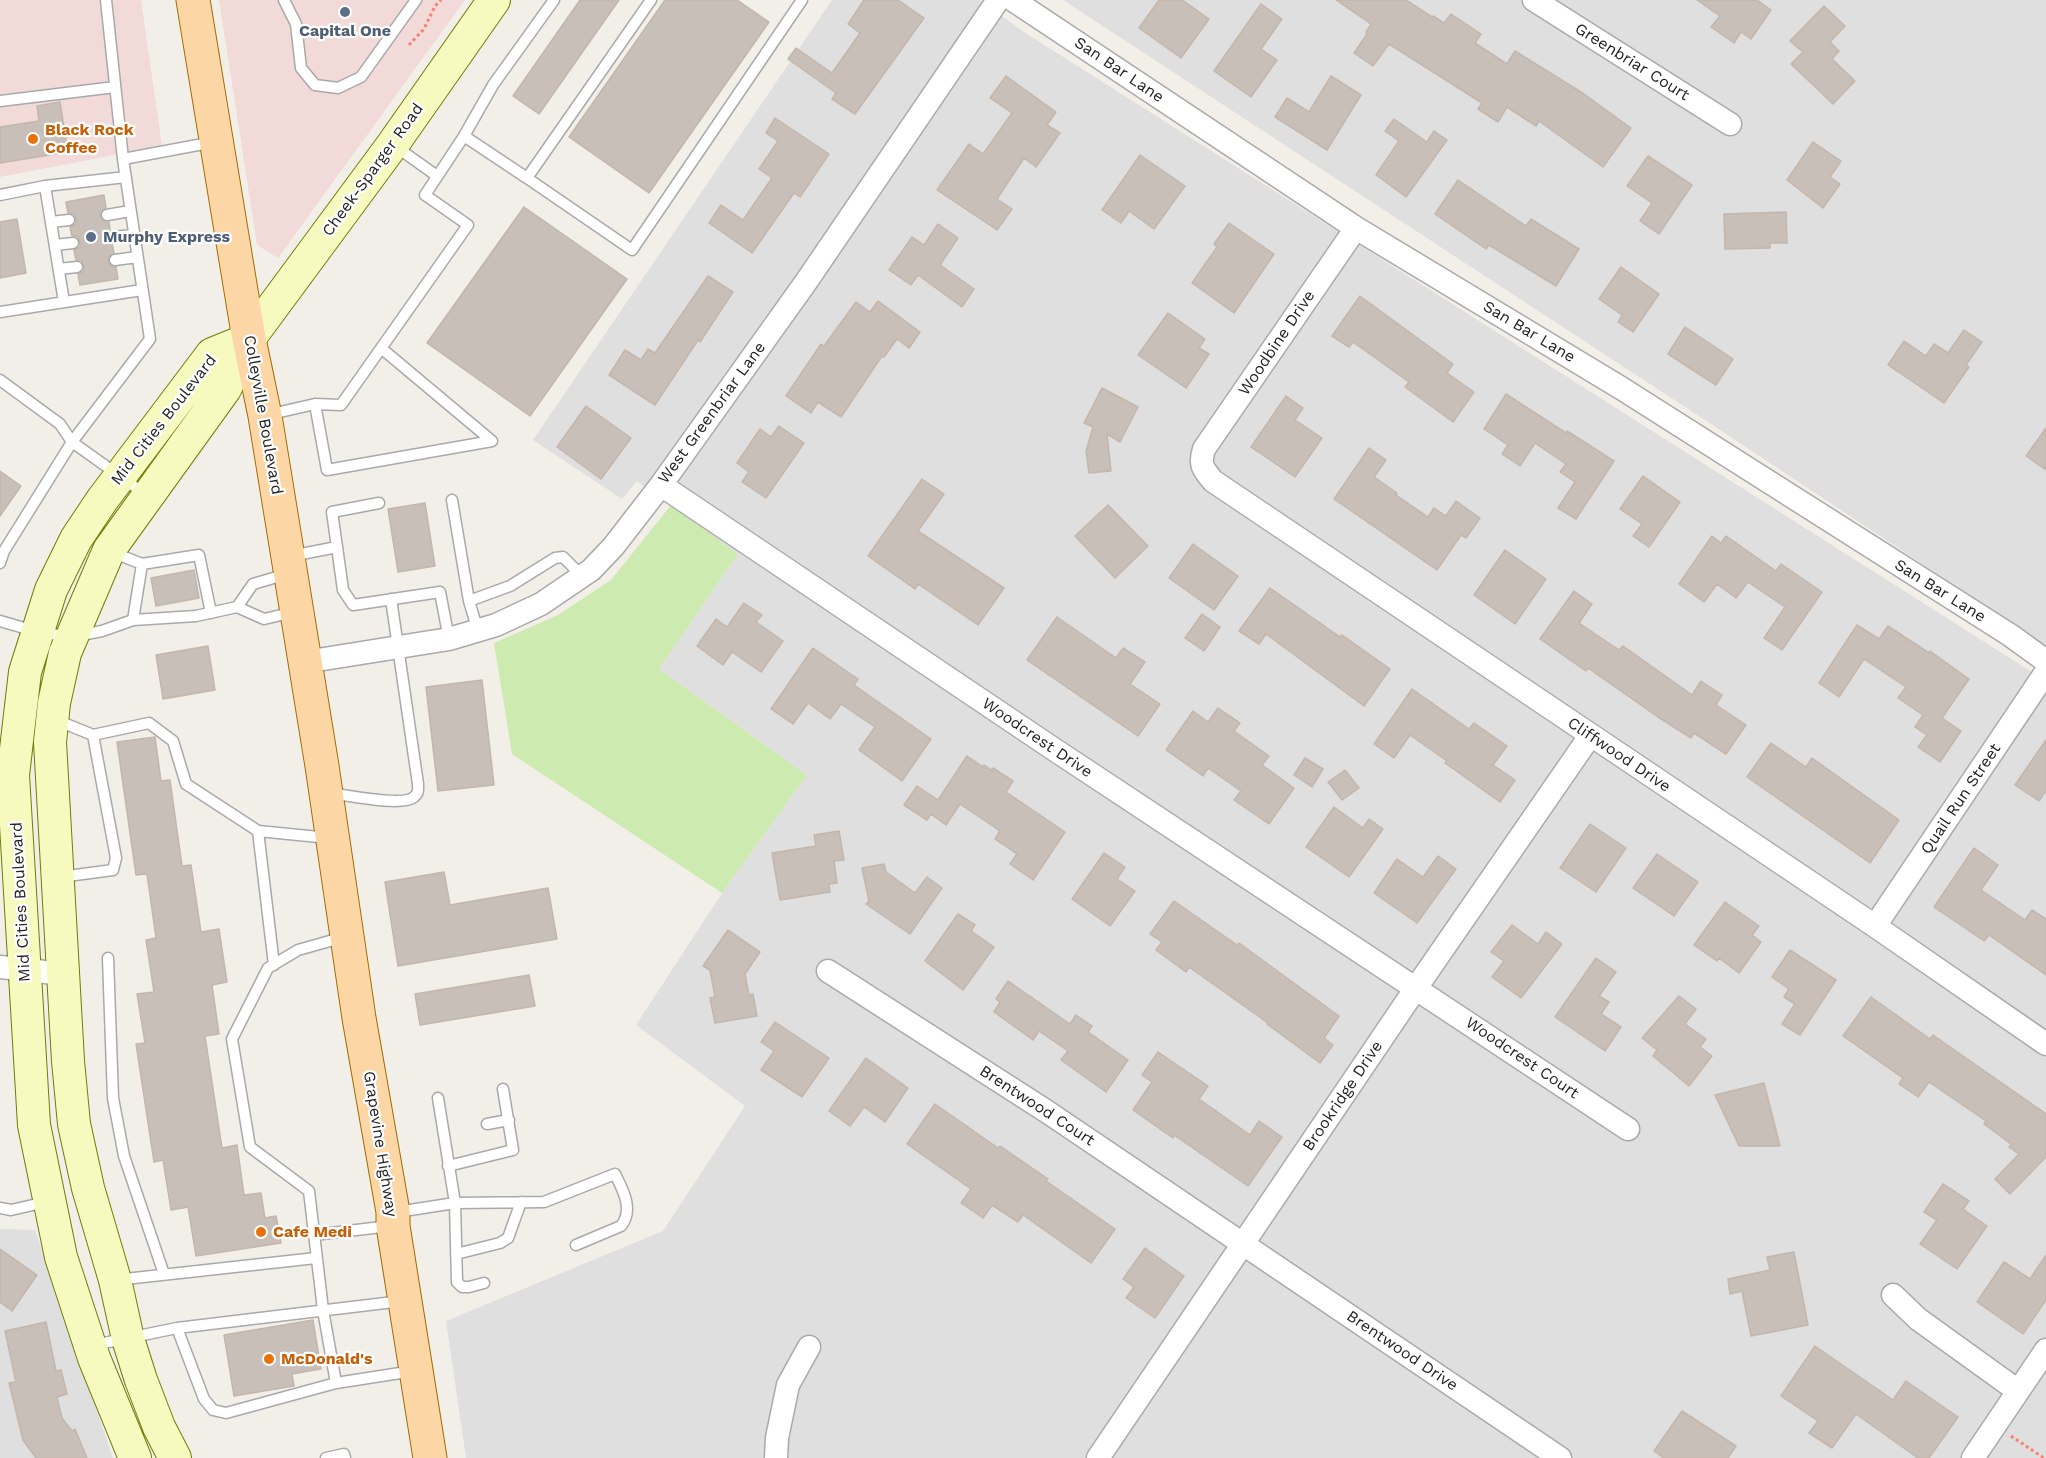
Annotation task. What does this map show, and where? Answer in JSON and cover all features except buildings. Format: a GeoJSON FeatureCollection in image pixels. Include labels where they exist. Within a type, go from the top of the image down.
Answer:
{"type":"FeatureCollection","features":[{"type":"Feature","properties":{"kind":"main road","name":"Colleyville Boulevard"},"geometry":{"type":"LineString","coordinates":[[196,0],[216,142],[249,339],[265,416],[332,835]]}},
{"type":"Feature","properties":{"kind":"main road","name":"Cheek-Sparger Road"},"geometry":{"type":"LineString","coordinates":[[249,339],[393,144],[494,0]]}},
{"type":"Feature","properties":{"kind":"main road","name":"Mid Cities Boulevard"},"geometry":{"type":"LineString","coordinates":[[175,1458],[159,1426],[141,1380],[88,1188],[74,1124],[57,877],[27,792],[13,775],[25,672],[51,590],[76,539],[120,476],[212,354],[249,339]]}},
{"type":"Feature","properties":{"kind":"main road","name":"Mid Cities Boulevard"},"geometry":{"type":"LineString","coordinates":[[135,1458],[90,1346],[61,1257],[34,1125],[12,969],[27,792],[50,742],[52,719],[65,653],[109,550],[225,389],[249,339]]}},
{"type":"Feature","properties":{"kind":"main road","name":"Grapevine Highway"},"geometry":{"type":"LineString","coordinates":[[332,835],[430,1458]]}},
{"type":"Feature","properties":{"kind":"street","name":"West Greenbriar Lane"},"geometry":{"type":"LineString","coordinates":[[305,662],[449,639],[496,625],[541,604],[582,576],[613,547],[806,282],[999,0]]}},
{"type":"Feature","properties":{"kind":"street","name":"San Bar Lane"},"geometry":{"type":"LineString","coordinates":[[1013,0],[1356,228],[1629,393],[2000,629],[2046,661]]}},
{"type":"Feature","properties":{"kind":"street","name":"Greenbriar Court"},"geometry":{"type":"LineString","coordinates":[[1534,0],[1730,124]]}},
{"type":"Feature","properties":{"kind":"street","name":"Woodbine Drive"},"geometry":{"type":"LineString","coordinates":[[1201,459],[1204,449],[1356,228]]}},
{"type":"Feature","properties":{"kind":"street","name":"Cliffwood Drive"},"geometry":{"type":"LineString","coordinates":[[1201,459],[1203,469],[1213,481],[1875,926],[2046,1044]]}},
{"type":"Feature","properties":{"kind":"street","name":"Woodcrest Drive"},"geometry":{"type":"LineString","coordinates":[[661,484],[1052,748],[1416,988]]}},
{"type":"Feature","properties":{"kind":"street","name":"Quail Run Street"},"geometry":{"type":"LineString","coordinates":[[1875,926],[2046,672]]}},
{"type":"Feature","properties":{"kind":"street","name":"Brookridge Drive"},"geometry":{"type":"LineString","coordinates":[[1098,1458],[1416,988],[1590,736]]}},
{"type":"Feature","properties":{"kind":"street"},"geometry":{"type":"LineString","coordinates":[[12,969],[63,974]]}},
{"type":"Feature","properties":{"kind":"street","name":"Brentwood Court"},"geometry":{"type":"LineString","coordinates":[[828,971],[1046,1111],[1244,1243]]}},
{"type":"Feature","properties":{"kind":"street","name":"Woodcrest Court"},"geometry":{"type":"LineString","coordinates":[[1416,988],[1628,1129]]}},
{"type":"Feature","properties":{"kind":"street","name":"Brentwood Drive"},"geometry":{"type":"LineString","coordinates":[[1244,1243],[1560,1458]]}},
{"type":"Feature","properties":{"kind":"street"},"geometry":{"type":"LineString","coordinates":[[1893,1295],[1918,1319],[2018,1391]]}},
{"type":"Feature","properties":{"kind":"street"},"geometry":{"type":"LineString","coordinates":[[776,1458],[777,1438],[788,1385],[809,1347]]}},
{"type":"Feature","properties":{"kind":"street"},"geometry":{"type":"LineString","coordinates":[[1973,1458],[2046,1350]]}},
{"type":"Feature","properties":{"kind":"lane"},"geometry":{"type":"LineString","coordinates":[[0,563],[4,551],[72,442],[150,339],[123,159],[105,0]]}},
{"type":"Feature","properties":{"kind":"lane"},"geometry":{"type":"LineString","coordinates":[[284,0],[296,24],[301,68],[315,85],[338,88],[361,77],[416,0]]}},
{"type":"Feature","properties":{"kind":"lane"},"geometry":{"type":"LineString","coordinates":[[265,416],[315,404],[341,405],[468,225],[424,195],[464,136],[493,85],[554,0]]}},
{"type":"Feature","properties":{"kind":"lane"},"geometry":{"type":"LineString","coordinates":[[527,177],[651,0]]}},
{"type":"Feature","properties":{"kind":"lane"},"geometry":{"type":"LineString","coordinates":[[464,136],[632,250],[802,0]]}},
{"type":"Feature","properties":{"kind":"lane"},"geometry":{"type":"LineString","coordinates":[[0,101],[115,87]]}},
{"type":"Feature","properties":{"kind":"lane"},"geometry":{"type":"LineString","coordinates":[[123,159],[216,142]]}},
{"type":"Feature","properties":{"kind":"lane"},"geometry":{"type":"LineString","coordinates":[[393,144],[437,176]]}},
{"type":"Feature","properties":{"kind":"lane"},"geometry":{"type":"LineString","coordinates":[[0,195],[45,186],[126,177]]}},
{"type":"Feature","properties":{"kind":"lane"},"geometry":{"type":"LineString","coordinates":[[45,186],[64,302]]}},
{"type":"Feature","properties":{"kind":"lane"},"geometry":{"type":"LineString","coordinates":[[107,215],[130,211]]}},
{"type":"Feature","properties":{"kind":"lane"},"geometry":{"type":"LineString","coordinates":[[51,222],[69,220]]}},
{"type":"Feature","properties":{"kind":"lane"},"geometry":{"type":"LineString","coordinates":[[111,237],[134,235]]}},
{"type":"Feature","properties":{"kind":"lane"},"geometry":{"type":"LineString","coordinates":[[55,245],[73,243]]}},
{"type":"Feature","properties":{"kind":"lane"},"geometry":{"type":"LineString","coordinates":[[115,260],[138,257]]}},
{"type":"Feature","properties":{"kind":"lane"},"geometry":{"type":"LineString","coordinates":[[58,269],[77,267]]}},
{"type":"Feature","properties":{"kind":"lane"},"geometry":{"type":"LineString","coordinates":[[0,312],[142,290]]}},
{"type":"Feature","properties":{"kind":"lane"},"geometry":{"type":"LineString","coordinates":[[315,404],[327,470],[492,441],[381,348]]}},
{"type":"Feature","properties":{"kind":"lane"},"geometry":{"type":"LineString","coordinates":[[0,380],[60,424],[72,442],[148,496]]}},
{"type":"Feature","properties":{"kind":"lane"},"geometry":{"type":"LineString","coordinates":[[452,500],[469,601],[478,631]]}},
{"type":"Feature","properties":{"kind":"lane"},"geometry":{"type":"LineString","coordinates":[[380,503],[332,512],[344,590],[353,605],[440,592],[449,639]]}},
{"type":"Feature","properties":{"kind":"lane"},"geometry":{"type":"LineString","coordinates":[[237,607],[253,584],[289,565],[337,547]]}},
{"type":"Feature","properties":{"kind":"lane"},"geometry":{"type":"LineString","coordinates":[[109,550],[142,564],[199,555],[211,613]]}},
{"type":"Feature","properties":{"kind":"lane"},"geometry":{"type":"LineString","coordinates":[[469,601],[510,586],[555,558],[563,557],[582,576]]}},
{"type":"Feature","properties":{"kind":"lane"},"geometry":{"type":"LineString","coordinates":[[133,620],[142,564]]}},
{"type":"Feature","properties":{"kind":"lane"},"geometry":{"type":"LineString","coordinates":[[326,793],[399,802],[413,799],[418,793],[391,599]]}},
{"type":"Feature","properties":{"kind":"lane"},"geometry":{"type":"LineString","coordinates":[[0,621],[38,632],[71,637],[102,631],[133,620],[196,616],[237,607],[264,619],[297,612]]}},
{"type":"Feature","properties":{"kind":"lane"},"geometry":{"type":"LineString","coordinates":[[52,719],[93,735],[149,723],[173,741],[186,784],[258,831],[332,835]]}},
{"type":"Feature","properties":{"kind":"lane"},"geometry":{"type":"LineString","coordinates":[[57,877],[113,870],[116,858],[93,735]]}},
{"type":"Feature","properties":{"kind":"lane"},"geometry":{"type":"LineString","coordinates":[[258,831],[274,965]]}},
{"type":"Feature","properties":{"kind":"lane"},"geometry":{"type":"LineString","coordinates":[[336,1383],[323,1310],[309,1191],[250,1147],[232,1039],[268,968],[298,950],[347,936]]}},
{"type":"Feature","properties":{"kind":"lane"},"geometry":{"type":"LineString","coordinates":[[108,958],[113,1098],[124,1156],[165,1274]]}},
{"type":"Feature","properties":{"kind":"lane"},"geometry":{"type":"LineString","coordinates":[[448,1166],[513,1150],[503,1089]]}},
{"type":"Feature","properties":{"kind":"lane"},"geometry":{"type":"LineString","coordinates":[[438,1098],[449,1130],[448,1166],[454,1203],[457,1282],[462,1287],[484,1283]]}},
{"type":"Feature","properties":{"kind":"lane"},"geometry":{"type":"LineString","coordinates":[[487,1124],[509,1120]]}},
{"type":"Feature","properties":{"kind":"lane"},"geometry":{"type":"LineString","coordinates":[[314,1235],[393,1219],[454,1203],[544,1202],[615,1174],[626,1202],[625,1221],[621,1226],[576,1245]]}},
{"type":"Feature","properties":{"kind":"lane"},"geometry":{"type":"LineString","coordinates":[[0,1208],[11,1210],[50,1201]]}},
{"type":"Feature","properties":{"kind":"lane"},"geometry":{"type":"LineString","coordinates":[[456,1254],[500,1243],[508,1238],[521,1202]]}},
{"type":"Feature","properties":{"kind":"lane"},"geometry":{"type":"LineString","coordinates":[[115,1280],[316,1258]]}},
{"type":"Feature","properties":{"kind":"lane"},"geometry":{"type":"LineString","coordinates":[[90,1346],[177,1328],[405,1300]]}},
{"type":"Feature","properties":{"kind":"lane"},"geometry":{"type":"LineString","coordinates":[[177,1328],[204,1399],[213,1410],[226,1413],[336,1383],[416,1371]]}},
{"type":"Feature","properties":{"kind":"lane"},"geometry":{"type":"LineString","coordinates":[[326,1458],[344,1454],[345,1458]]}},
{"type":"Feature","properties":{"kind":"path"},"geometry":{"type":"LineString","coordinates":[[409,45],[424,29],[435,6],[441,0]]}},
{"type":"Feature","properties":{"kind":"path"},"geometry":{"type":"LineString","coordinates":[[1995,1425],[2044,1458]]}},
{"type":"Feature","properties":{"kind":"shaded area"},"geometry":{"type":"Polygon","coordinates":[[[0,0],[141,0],[162,146],[0,177],[0,0]]]}},
{"type":"Feature","properties":{"kind":"shaded area"},"geometry":{"type":"Polygon","coordinates":[[[219,0],[465,0],[278,258],[257,245],[219,0]]]}},
{"type":"Feature","properties":{"kind":"shaded area"},"geometry":{"type":"Polygon","coordinates":[[[832,0],[980,0],[1024,32],[2046,681],[2046,1458],[466,1458],[446,1321],[663,1231],[745,1106],[636,1025],[722,893],[807,775],[659,669],[738,554],[637,481],[622,499],[533,440],[832,0]]]}},
{"type":"Feature","properties":{"kind":"shaded area"},"geometry":{"type":"Polygon","coordinates":[[[1063,0],[2046,0],[2046,646],[1708,422],[1063,0]]]}},
{"type":"Feature","properties":{"kind":"shaded area"},"geometry":{"type":"Polygon","coordinates":[[[0,1229],[35,1230],[113,1458],[0,1458],[0,1229]]]}},
{"type":"Feature","properties":{"kind":"green space"},"geometry":{"type":"Polygon","coordinates":[[[671,505],[738,554],[659,669],[807,775],[722,893],[512,754],[494,643],[558,615],[611,580],[671,505]]]}},
{"type":"Feature","properties":{"kind":"place","name":"Capital One"},"geometry":{"type":"Point","coordinates":[345,12]}},
{"type":"Feature","properties":{"kind":"place","name":"Black Rock Coffee"},"geometry":{"type":"Point","coordinates":[33,139]}},
{"type":"Feature","properties":{"kind":"place","name":"Murphy Express"},"geometry":{"type":"Point","coordinates":[91,237]}},
{"type":"Feature","properties":{"kind":"place","name":"Cafe Medi"},"geometry":{"type":"Point","coordinates":[261,1232]}},
{"type":"Feature","properties":{"kind":"place","name":"McDonald's"},"geometry":{"type":"Point","coordinates":[269,1359]}}]}
